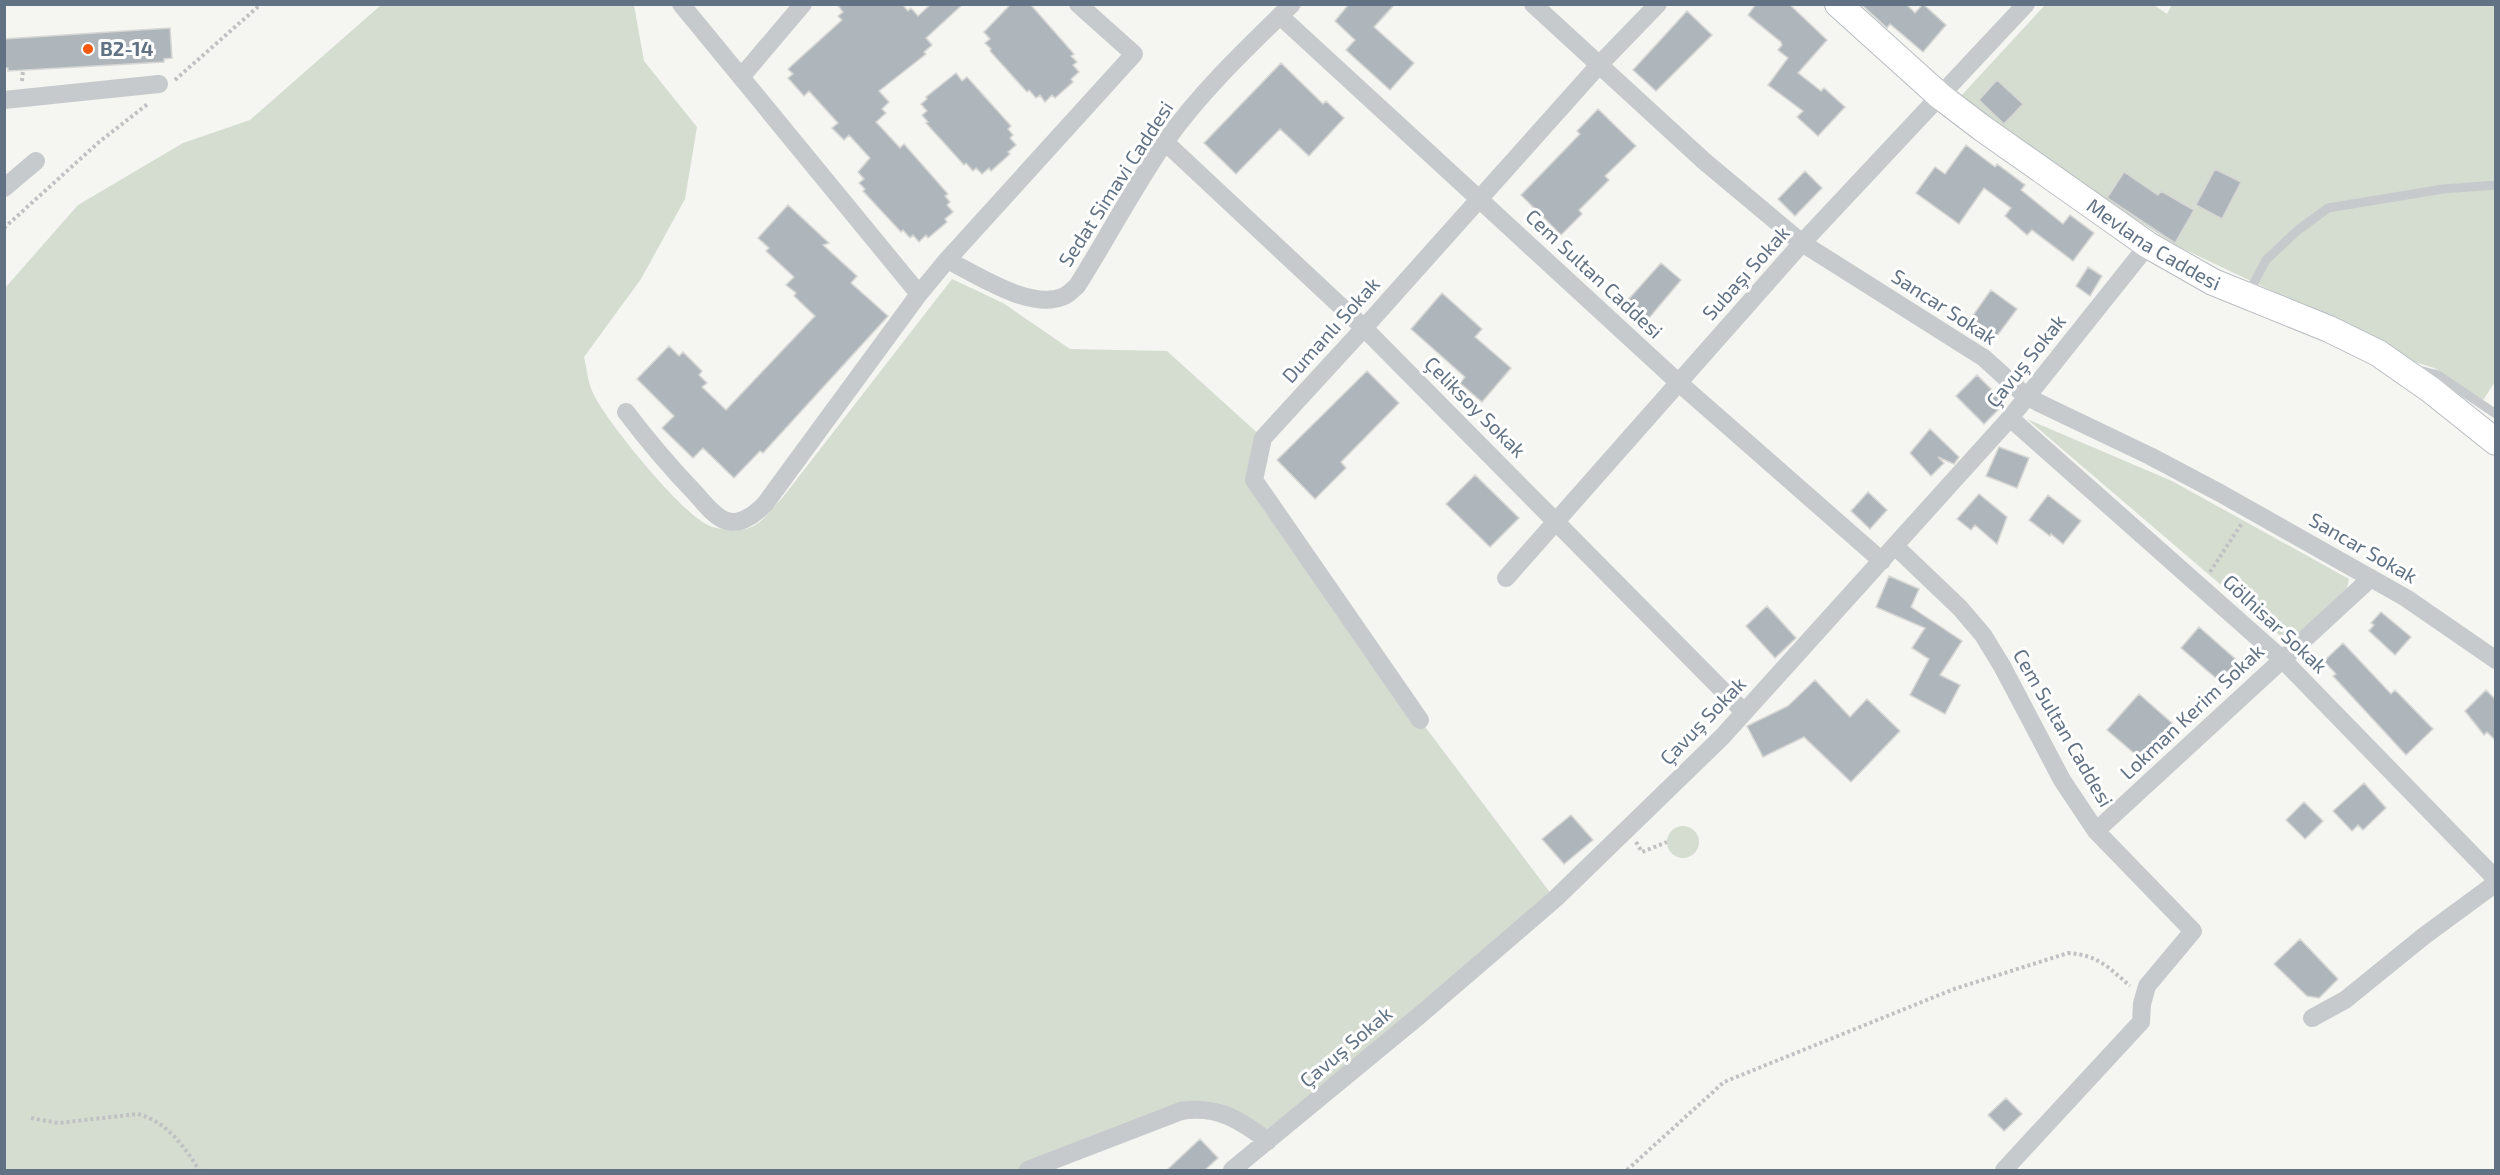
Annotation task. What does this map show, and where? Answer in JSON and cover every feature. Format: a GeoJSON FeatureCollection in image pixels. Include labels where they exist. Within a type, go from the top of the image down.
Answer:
{"type":"FeatureCollection","features":[{"type":"Feature","properties":{"kind":"street"},"geometry":{"type":"LineString","coordinates":[[681,4],[919,294]]}},
{"type":"Feature","properties":{"kind":"street"},"geometry":{"type":"LineString","coordinates":[[742,76],[803,4]]}},
{"type":"Feature","properties":{"kind":"street"},"geometry":{"type":"LineString","coordinates":[[626,412],[663,459],[725,521],[738,521],[754,515],[765,504],[919,294],[947,260],[1134,54],[1078,4]]}},
{"type":"Feature","properties":{"kind":"street","name":"Sancar Sokak"},"geometry":{"type":"LineString","coordinates":[[1533,4],[1704,161],[1802,243],[1984,358],[2027,397],[2150,456],[2251,510],[2406,598],[2496,660]]}},
{"type":"Feature","properties":{"kind":"street","name":"Dumanlı Sokak"},"geometry":{"type":"LineString","coordinates":[[1420,720],[1254,480],[1263,438],[1599,65],[1658,4]]}},
{"type":"Feature","properties":{"kind":"street","name":"Mevlana Caddesi"},"geometry":{"type":"LineString","coordinates":[[1838,4],[1940,96],[1991,135],[2148,245],[2192,272],[2358,343],[2404,371],[2496,442]]}},
{"type":"Feature","properties":{"kind":"street","name":"Subaşı Sokak"},"geometry":{"type":"LineString","coordinates":[[1506,578],[1802,243],[2026,4]]}},
{"type":"Feature","properties":{"kind":"street","name":"Sedat Simavi Caddesi"},"geometry":{"type":"LineString","coordinates":[[947,260],[1013,293],[1043,300],[1065,297],[1081,280],[1165,142],[1211,83],[1286,10]]}},
{"type":"Feature","properties":{"kind":"street","name":"Cem Sultan Caddesi"},"geometry":{"type":"LineString","coordinates":[[1286,10],[1480,199],[1679,383],[1882,561]]}},
{"type":"Feature","properties":{"kind":"street"},"geometry":{"type":"LineString","coordinates":[[4,100],[166,83]]}},
{"type":"Feature","properties":{"kind":"street","name":"Çeliksoy Sokak"},"geometry":{"type":"LineString","coordinates":[[1165,142],[1364,328],[1744,712]]}},
{"type":"Feature","properties":{"kind":"street"},"geometry":{"type":"LineString","coordinates":[[4,188],[36,161]]}},
{"type":"Feature","properties":{"kind":"street","name":"Çavuş Sokak"},"geometry":{"type":"LineString","coordinates":[[1232,1170],[1411,1023],[1555,899],[1744,712],[2010,418],[2148,245]]}},
{"type":"Feature","properties":{"kind":"street","name":"Gölhisar Sokak"},"geometry":{"type":"LineString","coordinates":[[2010,418],[2282,658],[2496,879]]}},
{"type":"Feature","properties":{"kind":"street","name":"Cem Sultan Caddesi"},"geometry":{"type":"LineString","coordinates":[[1895,546],[1960,608],[1983,635],[2002,666],[2062,780],[2096,831],[2193,931],[2147,986],[2142,1004]]}},
{"type":"Feature","properties":{"kind":"street","name":"Lokman Kerim Sokak"},"geometry":{"type":"LineString","coordinates":[[2096,831],[2371,578]]}},
{"type":"Feature","properties":{"kind":"street"},"geometry":{"type":"LineString","coordinates":[[2312,1018],[2345,1000],[2424,936],[2496,884]]}},
{"type":"Feature","properties":{"kind":"street"},"geometry":{"type":"LineString","coordinates":[[2004,1170],[2141,1022],[2142,1004]]}},
{"type":"Feature","properties":{"kind":"street"},"geometry":{"type":"LineString","coordinates":[[1028,1170],[1181,1111],[1195,1108],[1210,1109],[1225,1114],[1268,1141]]}},
{"type":"Feature","properties":{"kind":"lane"},"geometry":{"type":"LineString","coordinates":[[2246,296],[2266,260],[2298,230],[2328,208],[2443,189],[2496,185]]}},
{"type":"Feature","properties":{"kind":"lane"},"geometry":{"type":"LineString","coordinates":[[2404,371],[2420,369],[2438,375],[2496,414]]}},
{"type":"Feature","properties":{"kind":"path"},"geometry":{"type":"LineString","coordinates":[[166,83],[261,4]]}},
{"type":"Feature","properties":{"kind":"path"},"geometry":{"type":"LineString","coordinates":[[22,84],[23,70]]}},
{"type":"Feature","properties":{"kind":"path"},"geometry":{"type":"LineString","coordinates":[[4,228],[99,142],[152,101]]}},
{"type":"Feature","properties":{"kind":"path"},"geometry":{"type":"LineString","coordinates":[[2200,586],[2251,510]]}},
{"type":"Feature","properties":{"kind":"path"},"geometry":{"type":"LineString","coordinates":[[1628,828],[1642,852],[1667,842]]}},
{"type":"Feature","properties":{"kind":"path"},"geometry":{"type":"LineString","coordinates":[[1627,1170],[1724,1082],[1954,989],[2068,953],[2086,954],[2107,966],[2132,988],[2142,1004]]}},
{"type":"Feature","properties":{"kind":"path"},"geometry":{"type":"LineString","coordinates":[[31,1118],[58,1123],[138,1114],[164,1127],[185,1148],[199,1170]]}},
{"type":"Feature","properties":{"kind":"shaded area"},"geometry":{"type":"Polygon","coordinates":[[[2172,4],[2495,5],[2495,382],[2483,400],[2434,368],[2399,357],[2374,339],[2177,246],[2056,168],[1960,97],[2045,5],[2154,5],[2167,14],[2172,4]]]}},
{"type":"Feature","properties":{"kind":"shaded area"},"geometry":{"type":"Polygon","coordinates":[[[381,5],[634,5],[644,61],[697,127],[685,199],[641,279],[584,357],[591,389],[600,406],[663,486],[696,517],[712,527],[734,530],[749,528],[763,519],[783,497],[952,279],[1003,303],[1070,349],[1167,351],[1263,438],[1254,480],[1420,720],[1555,899],[1268,1141],[1210,1109],[1028,1170],[5,1170],[5,288],[78,205],[183,143],[250,120],[381,5]]]}},
{"type":"Feature","properties":{"kind":"shaded area"},"geometry":{"type":"Polygon","coordinates":[[[2027,419],[2172,481],[2349,579],[2347,588],[2293,639],[2283,638],[2027,419]]]}},
{"type":"Feature","properties":{"kind":"shaded area"},"geometry":{"type":"Polygon","coordinates":[[[1683,826],[1695,830],[1699,842],[1695,854],[1683,858],[1671,854],[1667,842],[1671,830],[1683,826]]]}},
{"type":"Feature","properties":{"kind":"building"},"geometry":{"type":"Polygon","coordinates":[[[837,4],[902,4],[908,11],[911,8],[918,16],[931,4],[963,4],[926,38],[932,45],[924,52],[926,54],[879,91],[889,102],[882,109],[886,113],[876,122],[900,148],[904,144],[948,194],[945,196],[950,202],[947,205],[953,212],[945,219],[947,222],[928,238],[926,235],[919,242],[913,235],[910,238],[903,230],[901,232],[863,191],[865,189],[859,183],[864,179],[858,172],[870,158],[849,135],[844,140],[832,128],[838,123],[809,91],[804,96],[788,78],[793,74],[788,69],[842,20],[838,16],[843,12],[837,4]]]}},
{"type":"Feature","properties":{"kind":"building"},"geometry":{"type":"Polygon","coordinates":[[[1011,4],[1030,4],[1074,54],[1071,56],[1077,62],[1073,65],[1079,72],[1071,79],[1073,82],[1055,98],[1052,95],[1045,102],[1040,95],[1036,98],[1029,90],[1027,92],[985,43],[990,39],[984,32],[1011,4]]]}},
{"type":"Feature","properties":{"kind":"building"},"geometry":{"type":"Polygon","coordinates":[[[1349,4],[1395,4],[1374,27],[1414,63],[1390,90],[1346,50],[1355,40],[1335,21],[1349,4]]]}},
{"type":"Feature","properties":{"kind":"building"},"geometry":{"type":"Polygon","coordinates":[[[1756,4],[1789,4],[1827,40],[1798,73],[1821,91],[1824,88],[1845,107],[1818,136],[1797,117],[1803,111],[1768,85],[1788,58],[1778,50],[1782,45],[1781,42],[1748,15],[1756,4]]]}},
{"type":"Feature","properties":{"kind":"building"},"geometry":{"type":"Polygon","coordinates":[[[1861,4],[1906,4],[1915,13],[1923,4],[1946,25],[1923,52],[1890,24],[1887,28],[1861,4]]]}},
{"type":"Feature","properties":{"kind":"building"},"geometry":{"type":"Polygon","coordinates":[[[1687,11],[1712,35],[1656,91],[1633,70],[1687,11]]]}},
{"type":"Feature","properties":{"kind":"building","name":"B2-14"},"geometry":{"type":"Polygon","coordinates":[[[170,28],[172,58],[164,59],[164,62],[8,71],[8,68],[4,68],[4,39],[170,28]]]}},
{"type":"Feature","properties":{"kind":"building"},"geometry":{"type":"Polygon","coordinates":[[[1281,63],[1323,104],[1326,101],[1344,118],[1309,156],[1280,129],[1236,174],[1204,143],[1281,63]]]}},
{"type":"Feature","properties":{"kind":"building"},"geometry":{"type":"Polygon","coordinates":[[[956,73],[962,81],[967,77],[1011,126],[1008,129],[1013,135],[1010,138],[1016,145],[1008,152],[1010,154],[991,171],[989,168],[982,174],[976,168],[973,171],[966,163],[964,165],[926,123],[928,122],[922,115],[927,111],[921,104],[927,99],[926,97],[956,73]]]}},
{"type":"Feature","properties":{"kind":"building"},"geometry":{"type":"Polygon","coordinates":[[[1997,80],[2023,104],[2004,124],[1979,100],[1997,80]]]}},
{"type":"Feature","properties":{"kind":"building"},"geometry":{"type":"Polygon","coordinates":[[[1598,109],[1636,146],[1605,176],[1609,180],[1579,210],[1582,214],[1561,235],[1521,195],[1580,134],[1577,131],[1598,109]]]}},
{"type":"Feature","properties":{"kind":"building"},"geometry":{"type":"Polygon","coordinates":[[[1966,145],[1995,167],[1997,164],[2025,185],[2021,190],[2063,224],[2070,215],[2094,233],[2073,261],[2032,230],[2027,235],[2005,216],[2011,208],[1984,188],[1959,224],[1916,193],[1935,167],[1945,174],[1966,145]]]}},
{"type":"Feature","properties":{"kind":"building"},"geometry":{"type":"Polygon","coordinates":[[[2215,169],[2241,182],[2222,219],[2196,205],[2215,169]]]}},
{"type":"Feature","properties":{"kind":"building"},"geometry":{"type":"Polygon","coordinates":[[[1805,171],[1822,188],[1795,216],[1778,199],[1805,171]]]}},
{"type":"Feature","properties":{"kind":"building"},"geometry":{"type":"Polygon","coordinates":[[[2124,172],[2158,195],[2161,191],[2194,210],[2175,243],[2107,198],[2124,172]]]}},
{"type":"Feature","properties":{"kind":"building"},"geometry":{"type":"Polygon","coordinates":[[[788,205],[829,243],[823,245],[857,276],[851,283],[888,316],[763,453],[760,451],[734,478],[703,448],[693,458],[662,428],[674,416],[637,379],[669,346],[679,356],[683,352],[702,371],[699,375],[707,383],[702,387],[726,410],[815,316],[794,296],[796,293],[786,285],[794,277],[766,251],[769,248],[758,238],[788,205]]]}},
{"type":"Feature","properties":{"kind":"building"},"geometry":{"type":"Polygon","coordinates":[[[1661,263],[1681,280],[1649,318],[1628,300],[1661,263]]]}},
{"type":"Feature","properties":{"kind":"building"},"geometry":{"type":"Polygon","coordinates":[[[2088,267],[2102,276],[2090,296],[2076,286],[2088,267]]]}},
{"type":"Feature","properties":{"kind":"building"},"geometry":{"type":"Polygon","coordinates":[[[1991,290],[2017,309],[1994,340],[1969,321],[1991,290]]]}},
{"type":"Feature","properties":{"kind":"building"},"geometry":{"type":"Polygon","coordinates":[[[1442,293],[1482,329],[1475,337],[1511,368],[1482,402],[1460,383],[1465,377],[1411,329],[1442,293]]]}},
{"type":"Feature","properties":{"kind":"building"},"geometry":{"type":"Polygon","coordinates":[[[1367,371],[1399,403],[1341,462],[1346,468],[1315,499],[1277,460],[1367,371]]]}},
{"type":"Feature","properties":{"kind":"building"},"geometry":{"type":"Polygon","coordinates":[[[1977,375],[2005,403],[1984,424],[1956,396],[1977,375]]]}},
{"type":"Feature","properties":{"kind":"building"},"geometry":{"type":"Polygon","coordinates":[[[1930,429],[1959,457],[1954,464],[1938,457],[1944,463],[1931,476],[1910,453],[1930,429]]]}},
{"type":"Feature","properties":{"kind":"building"},"geometry":{"type":"Polygon","coordinates":[[[1999,447],[2029,458],[2017,488],[1986,476],[1999,447]]]}},
{"type":"Feature","properties":{"kind":"building"},"geometry":{"type":"Polygon","coordinates":[[[1475,475],[1519,518],[1490,547],[1446,504],[1475,475]]]}},
{"type":"Feature","properties":{"kind":"building"},"geometry":{"type":"Polygon","coordinates":[[[1868,492],[1887,510],[1870,529],[1851,511],[1868,492]]]}},
{"type":"Feature","properties":{"kind":"building"},"geometry":{"type":"Polygon","coordinates":[[[1979,494],[2007,517],[1997,544],[1975,525],[1971,530],[1957,519],[1979,494]]]}},
{"type":"Feature","properties":{"kind":"building"},"geometry":{"type":"Polygon","coordinates":[[[2048,495],[2081,521],[2063,544],[2029,520],[2048,495]]]}},
{"type":"Feature","properties":{"kind":"building"},"geometry":{"type":"Polygon","coordinates":[[[1889,576],[1919,589],[1911,607],[1962,641],[1940,675],[1960,685],[1945,714],[1910,695],[1929,659],[1912,648],[1925,628],[1876,607],[1889,576]]]}},
{"type":"Feature","properties":{"kind":"building"},"geometry":{"type":"Polygon","coordinates":[[[1767,606],[1796,638],[1775,658],[1746,626],[1767,606]]]}},
{"type":"Feature","properties":{"kind":"building"},"geometry":{"type":"Polygon","coordinates":[[[2381,612],[2411,637],[2395,655],[2369,631],[2374,625],[2371,623],[2381,612]]]}},
{"type":"Feature","properties":{"kind":"building"},"geometry":{"type":"Polygon","coordinates":[[[2199,627],[2240,663],[2225,686],[2181,648],[2199,627]]]}},
{"type":"Feature","properties":{"kind":"building"},"geometry":{"type":"Polygon","coordinates":[[[2343,643],[2391,694],[2395,690],[2433,729],[2406,755],[2333,676],[2336,674],[2324,661],[2343,643]]]}},
{"type":"Feature","properties":{"kind":"building"},"geometry":{"type":"Polygon","coordinates":[[[1815,680],[1850,717],[1867,699],[1900,731],[1851,782],[1804,737],[1763,757],[1747,726],[1788,706],[1815,680]]]}},
{"type":"Feature","properties":{"kind":"building"},"geometry":{"type":"Polygon","coordinates":[[[2486,690],[2496,700],[2496,741],[2487,732],[2484,735],[2465,711],[2486,690]]]}},
{"type":"Feature","properties":{"kind":"building"},"geometry":{"type":"Polygon","coordinates":[[[2139,694],[2173,724],[2142,760],[2107,730],[2139,694]]]}},
{"type":"Feature","properties":{"kind":"building"},"geometry":{"type":"Polygon","coordinates":[[[2364,783],[2386,808],[2363,830],[2358,825],[2352,831],[2333,811],[2364,783]]]}},
{"type":"Feature","properties":{"kind":"building"},"geometry":{"type":"Polygon","coordinates":[[[2304,802],[2323,821],[2305,839],[2286,820],[2304,802]]]}},
{"type":"Feature","properties":{"kind":"building"},"geometry":{"type":"Polygon","coordinates":[[[1571,815],[1593,840],[1564,864],[1542,839],[1571,815]]]}},
{"type":"Feature","properties":{"kind":"building"},"geometry":{"type":"Polygon","coordinates":[[[2300,939],[2338,979],[2319,998],[2307,996],[2274,964],[2300,939]]]}},
{"type":"Feature","properties":{"kind":"building"},"geometry":{"type":"Polygon","coordinates":[[[2006,1098],[2022,1114],[2004,1131],[1988,1115],[2006,1098]]]}},
{"type":"Feature","properties":{"kind":"building"},"geometry":{"type":"Polygon","coordinates":[[[1200,1139],[1218,1158],[1205,1170],[1167,1170],[1200,1139]]]}},
{"type":"Feature","properties":{"kind":"place","name":"B2-14"},"geometry":{"type":"Point","coordinates":[88,49]}}]}
